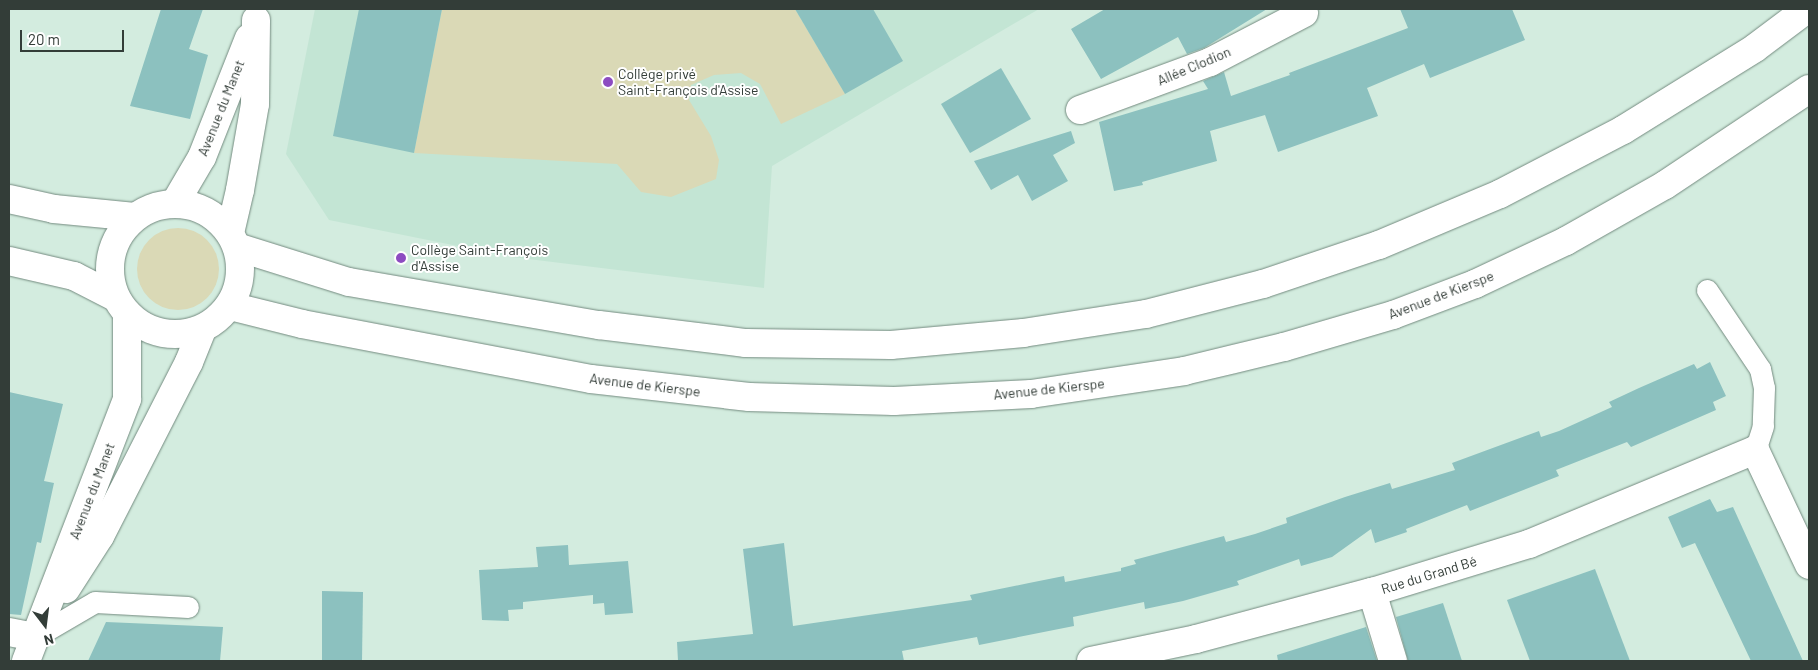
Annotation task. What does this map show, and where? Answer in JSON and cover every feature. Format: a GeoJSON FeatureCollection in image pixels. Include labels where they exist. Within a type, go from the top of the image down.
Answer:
{"type":"FeatureCollection","features":[{"type":"Feature","properties":{"kind":"main road"},"geometry":{"type":"LineString","coordinates":[[233,240],[349,282],[599,325],[746,343],[891,345],[1023,333],[1137,316],[1263,284],[1379,245],[1500,194],[1623,130],[1755,48],[1807,9]]}},
{"type":"Feature","properties":{"kind":"main road","name":"Allée Clodion"},"geometry":{"type":"LineString","coordinates":[[1080,110],[1210,62],[1307,10]]}},
{"type":"Feature","properties":{"kind":"main road"},"geometry":{"type":"LineString","coordinates":[[233,240],[254,104],[258,14]]}},
{"type":"Feature","properties":{"kind":"main road","name":"Avenue du Manet"},"geometry":{"type":"LineString","coordinates":[[175,203],[202,157],[258,14]]}},
{"type":"Feature","properties":{"kind":"main road","name":"Avenue de Kierspe"},"geometry":{"type":"LineString","coordinates":[[230,306],[302,324],[591,379],[749,397],[894,401],[1031,394],[1184,371],[1284,347],[1393,315],[1475,284],[1566,241],[1665,185],[1809,89]]}},
{"type":"Feature","properties":{"kind":"main road"},"geometry":{"type":"LineString","coordinates":[[9,199],[54,209],[135,217]]}},
{"type":"Feature","properties":{"kind":"main road"},"geometry":{"type":"LineString","coordinates":[[9,262],[74,276],[121,306],[185,335],[202,329],[218,319],[230,306],[238,287],[241,267],[233,240],[214,216],[175,203],[154,207],[135,217],[120,233],[111,254],[109,276],[121,306]]}},
{"type":"Feature","properties":{"kind":"main road","name":"Avenue du Manet"},"geometry":{"type":"LineString","coordinates":[[23,643],[127,399],[121,306]]}},
{"type":"Feature","properties":{"kind":"main road"},"geometry":{"type":"LineString","coordinates":[[23,643],[100,536],[189,362],[202,329]]}},
{"type":"Feature","properties":{"kind":"main road"},"geometry":{"type":"LineString","coordinates":[[1755,450],[1809,565]]}},
{"type":"Feature","properties":{"kind":"main road","name":"Rue du Grand Bé"},"geometry":{"type":"LineString","coordinates":[[1091,661],[1196,640],[1372,592],[1529,544],[1755,450]]}},
{"type":"Feature","properties":{"kind":"main road"},"geometry":{"type":"LineString","coordinates":[[1372,592],[1393,661]]}},
{"type":"Feature","properties":{"kind":"lane"},"geometry":{"type":"LineString","coordinates":[[1707,290],[1760,369],[1764,388],[1763,426],[1755,450]]}},
{"type":"Feature","properties":{"kind":"lane"},"geometry":{"type":"LineString","coordinates":[[23,643],[95,602],[188,607]]}},
{"type":"Feature","properties":{"kind":"shaded area","name":"Collège privé Saint-François d'Assise"},"geometry":{"type":"Polygon","coordinates":[[[315,9],[1039,9],[772,166],[764,288],[512,257],[329,220],[286,154],[315,9]]]}},
{"type":"Feature","properties":{"kind":"shaded area"},"geometry":{"type":"Polygon","coordinates":[[[442,9],[795,9],[845,94],[781,124],[760,84],[741,73],[714,75],[691,85],[689,100],[711,136],[719,160],[716,179],[671,197],[641,192],[617,164],[414,153],[442,9]]]}},
{"type":"Feature","properties":{"kind":"shaded area"},"geometry":{"type":"Polygon","coordinates":[[[178,228],[194,231],[207,240],[216,253],[219,269],[216,285],[207,298],[194,307],[178,310],[162,307],[149,298],[140,285],[137,269],[140,253],[149,240],[162,231],[178,228]]]}},
{"type":"Feature","properties":{"kind":"building"},"geometry":{"type":"Polygon","coordinates":[[[161,9],[203,9],[189,49],[208,55],[190,119],[130,106],[161,9]]]}},
{"type":"Feature","properties":{"kind":"building"},"geometry":{"type":"Polygon","coordinates":[[[359,9],[442,9],[414,153],[333,136],[359,9]]]}},
{"type":"Feature","properties":{"kind":"building"},"geometry":{"type":"Polygon","coordinates":[[[795,9],[873,9],[903,61],[845,94],[795,9]]]}},
{"type":"Feature","properties":{"kind":"building"},"geometry":{"type":"Polygon","coordinates":[[[1105,9],[1267,9],[1204,48],[1187,54],[1178,37],[1101,79],[1071,29],[1105,9]]]}},
{"type":"Feature","properties":{"kind":"building"},"geometry":{"type":"Polygon","coordinates":[[[1400,9],[1512,9],[1525,40],[1430,78],[1424,64],[1367,88],[1378,116],[1278,152],[1265,115],[1210,131],[1217,161],[1142,182],[1143,185],[1114,191],[1099,122],[1208,89],[1203,81],[1224,72],[1231,96],[1290,75],[1289,73],[1408,28],[1400,9]]]}},
{"type":"Feature","properties":{"kind":"building"},"geometry":{"type":"Polygon","coordinates":[[[1001,68],[1031,119],[970,153],[941,104],[1001,68]]]}},
{"type":"Feature","properties":{"kind":"building"},"geometry":{"type":"Polygon","coordinates":[[[1071,131],[1075,143],[1053,155],[1068,181],[1032,201],[1018,175],[991,190],[974,161],[1071,131]]]}},
{"type":"Feature","properties":{"kind":"building"},"geometry":{"type":"Polygon","coordinates":[[[1710,362],[1726,396],[1713,402],[1716,410],[1631,447],[1627,442],[1556,470],[1559,476],[1470,511],[1467,505],[1406,529],[1407,532],[1375,543],[1371,529],[1332,557],[1301,566],[1299,559],[1237,581],[1239,585],[1183,601],[1145,609],[1144,602],[1073,617],[1074,626],[979,645],[977,637],[902,651],[904,661],[678,661],[677,642],[753,634],[743,549],[784,543],[793,626],[972,600],[970,595],[1064,576],[1065,582],[1121,571],[1121,568],[1136,564],[1134,560],[1224,536],[1226,542],[1255,534],[1287,523],[1286,518],[1345,497],[1390,483],[1392,489],[1455,470],[1452,463],[1539,431],[1541,437],[1559,431],[1612,407],[1609,402],[1639,388],[1694,364],[1697,369],[1710,362]]]}},
{"type":"Feature","properties":{"kind":"building"},"geometry":{"type":"Polygon","coordinates":[[[9,392],[63,404],[44,481],[54,483],[41,543],[37,542],[21,615],[9,614],[9,392]]]}},
{"type":"Feature","properties":{"kind":"building"},"geometry":{"type":"Polygon","coordinates":[[[1710,499],[1717,512],[1733,507],[1803,661],[1751,661],[1695,543],[1682,548],[1668,517],[1710,499]]]}},
{"type":"Feature","properties":{"kind":"building"},"geometry":{"type":"Polygon","coordinates":[[[568,545],[569,565],[628,561],[633,613],[605,615],[604,603],[593,604],[593,595],[523,602],[523,609],[508,610],[509,621],[482,620],[479,570],[538,567],[536,547],[568,545]]]}},
{"type":"Feature","properties":{"kind":"building"},"geometry":{"type":"Polygon","coordinates":[[[1595,569],[1630,661],[1530,661],[1507,600],[1595,569]]]}},
{"type":"Feature","properties":{"kind":"building"},"geometry":{"type":"Polygon","coordinates":[[[322,591],[363,592],[362,661],[322,661],[322,591]]]}},
{"type":"Feature","properties":{"kind":"building"},"geometry":{"type":"Polygon","coordinates":[[[1443,603],[1462,661],[1408,661],[1396,617],[1443,603]]]}},
{"type":"Feature","properties":{"kind":"building"},"geometry":{"type":"Polygon","coordinates":[[[106,622],[223,627],[220,661],[88,661],[106,622]]]}},
{"type":"Feature","properties":{"kind":"building"},"geometry":{"type":"Polygon","coordinates":[[[1366,627],[1377,661],[1278,661],[1277,655],[1366,627]]]}},
{"type":"Feature","properties":{"kind":"place","name":"Collège privé Saint-François d'Assise"},"geometry":{"type":"Point","coordinates":[608,82]}},
{"type":"Feature","properties":{"kind":"place","name":"Collège Saint-François d'Assise"},"geometry":{"type":"Point","coordinates":[401,258]}}]}
